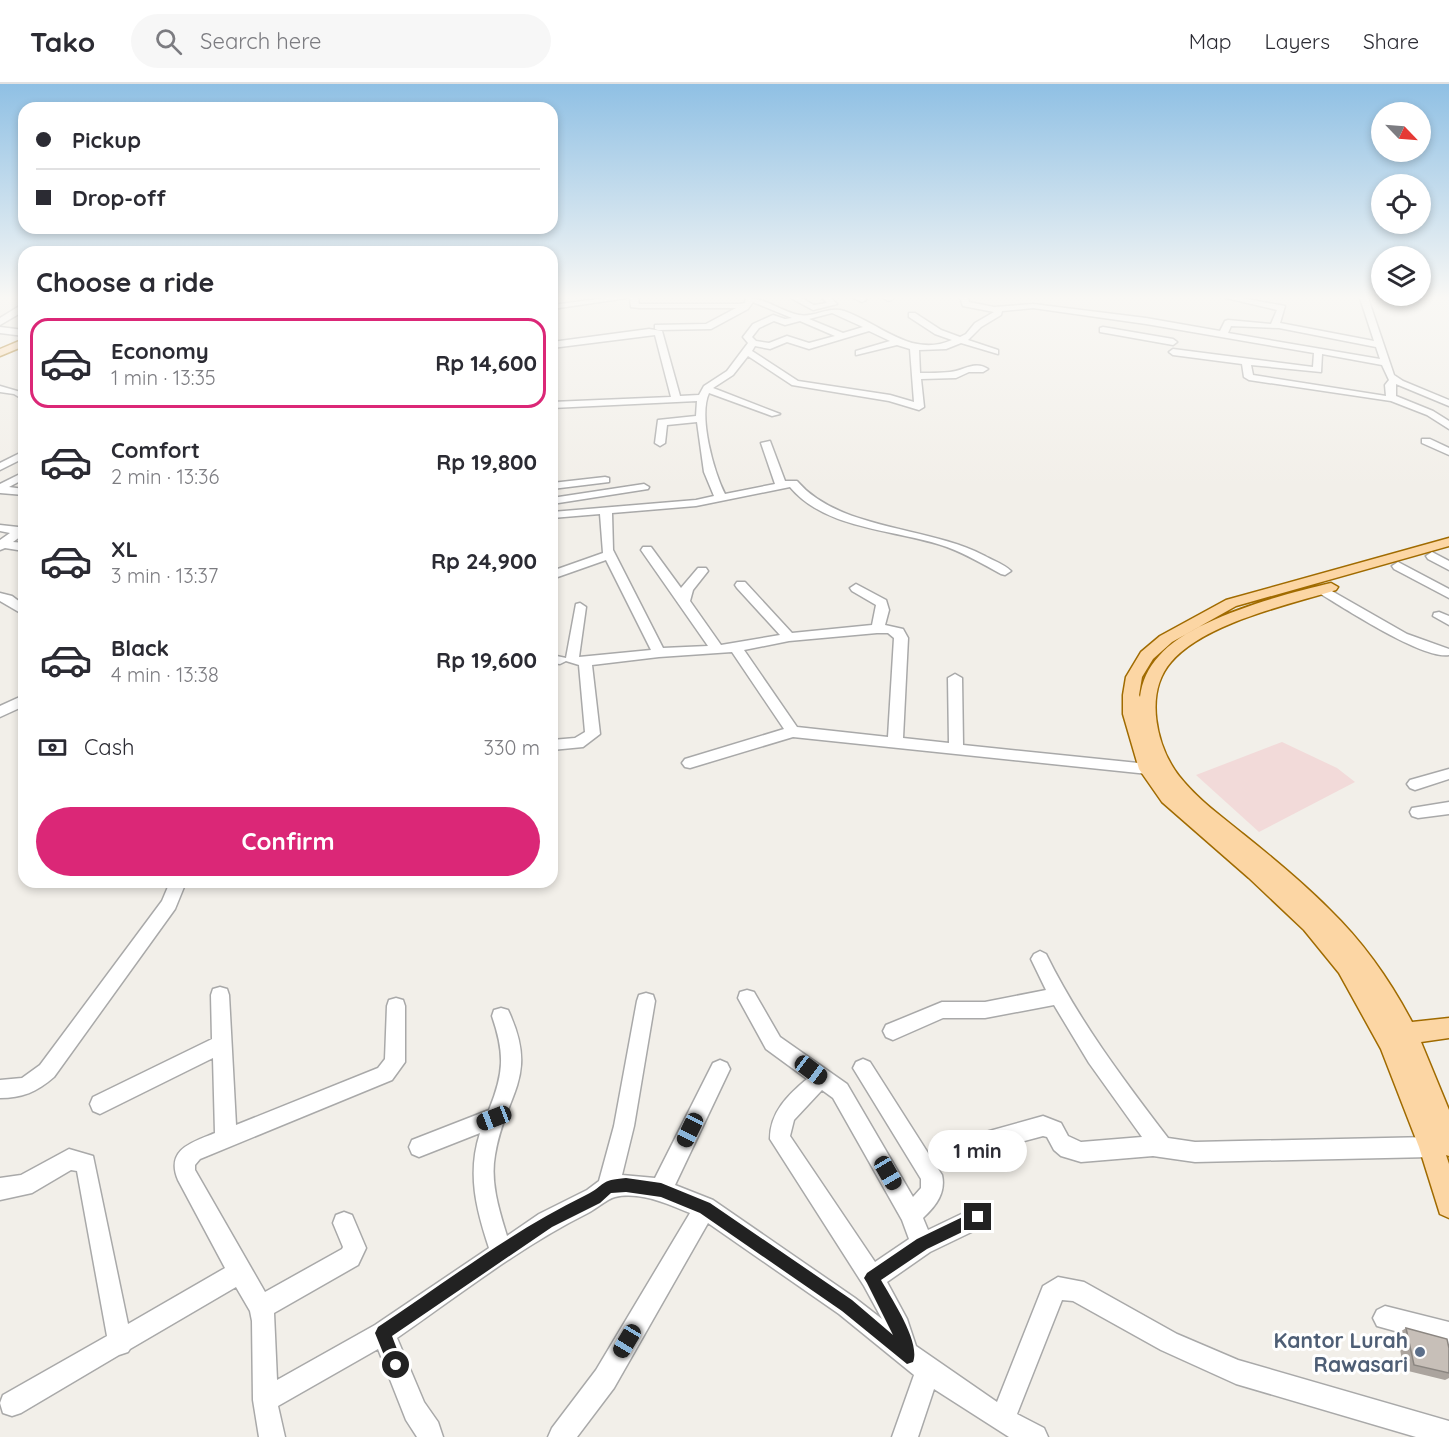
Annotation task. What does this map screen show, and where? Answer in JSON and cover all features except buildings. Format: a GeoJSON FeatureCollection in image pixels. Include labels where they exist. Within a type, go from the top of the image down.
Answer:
{"type":"FeatureCollection","features":[{"type":"Feature","properties":{"kind":"main road"},"geometry":{"type":"LineString","coordinates":[[1449,542],[1429,554],[1398,566],[1238,616],[1178,646],[1161,662],[1149,681],[1148,716],[1164,767],[1183,793],[1268,865],[1346,939],[1364,963],[1400,1039],[1440,1145],[1449,1205]]}},
{"type":"Feature","properties":{"kind":"main road"},"geometry":{"type":"LineString","coordinates":[[1400,1039],[1347,966],[1311,924],[1256,872],[1169,797],[1148,769],[1132,714],[1131,695],[1134,677],[1147,656],[1166,639],[1231,603],[1429,554]]}},
{"type":"Feature","properties":{"kind":"main road"},"geometry":{"type":"LineString","coordinates":[[1400,1039],[1449,1028]]}},
{"type":"Feature","properties":{"kind":"main road"},"geometry":{"type":"LineString","coordinates":[[1400,1039],[1449,1039]]}},
{"type":"Feature","properties":{"kind":"street"},"geometry":{"type":"LineString","coordinates":[[666,361],[676,399]]}},
{"type":"Feature","properties":{"kind":"street"},"geometry":{"type":"LineString","coordinates":[[558,405],[676,399],[704,393],[729,375],[739,361]]}},
{"type":"Feature","properties":{"kind":"street"},"geometry":{"type":"LineString","coordinates":[[762,361],[795,383],[890,398],[919,407],[915,361]]}},
{"type":"Feature","properties":{"kind":"street"},"geometry":{"type":"LineString","coordinates":[[1240,361],[1317,370],[1317,361]]}},
{"type":"Feature","properties":{"kind":"street"},"geometry":{"type":"LineString","coordinates":[[1376,361],[1387,363],[1394,380],[1449,403]]}},
{"type":"Feature","properties":{"kind":"street"},"geometry":{"type":"LineString","coordinates":[[1246,362],[1251,379],[1391,398],[1430,413],[1449,426]]}},
{"type":"Feature","properties":{"kind":"street"},"geometry":{"type":"LineString","coordinates":[[916,376],[956,375],[967,369],[983,369]]}},
{"type":"Feature","properties":{"kind":"street"},"geometry":{"type":"LineString","coordinates":[[1391,398],[1390,385],[1394,380]]}},
{"type":"Feature","properties":{"kind":"street"},"geometry":{"type":"LineString","coordinates":[[0,389],[18,391]]}},
{"type":"Feature","properties":{"kind":"street"},"geometry":{"type":"LineString","coordinates":[[704,393],[775,414]]}},
{"type":"Feature","properties":{"kind":"street"},"geometry":{"type":"LineString","coordinates":[[704,393],[701,419],[709,472],[721,498]]}},
{"type":"Feature","properties":{"kind":"street"},"geometry":{"type":"LineString","coordinates":[[660,443],[662,423],[701,419]]}},
{"type":"Feature","properties":{"kind":"street"},"geometry":{"type":"LineString","coordinates":[[1426,441],[1449,452]]}},
{"type":"Feature","properties":{"kind":"street"},"geometry":{"type":"LineString","coordinates":[[766,443],[781,486]]}},
{"type":"Feature","properties":{"kind":"street"},"geometry":{"type":"LineString","coordinates":[[0,468],[18,458]]}},
{"type":"Feature","properties":{"kind":"street"},"geometry":{"type":"LineString","coordinates":[[0,489],[18,478]]}},
{"type":"Feature","properties":{"kind":"street"},"geometry":{"type":"LineString","coordinates":[[558,485],[605,480]]}},
{"type":"Feature","properties":{"kind":"street"},"geometry":{"type":"LineString","coordinates":[[558,514],[721,498],[794,483],[801,495],[829,512],[951,545],[1005,571]]}},
{"type":"Feature","properties":{"kind":"street"},"geometry":{"type":"LineString","coordinates":[[558,500],[644,484],[651,506]]}},
{"type":"Feature","properties":{"kind":"street"},"geometry":{"type":"LineString","coordinates":[[0,489],[18,491]]}},
{"type":"Feature","properties":{"kind":"street"},"geometry":{"type":"LineString","coordinates":[[606,510],[607,550],[659,653]]}},
{"type":"Feature","properties":{"kind":"street"},"geometry":{"type":"LineString","coordinates":[[0,528],[18,530]]}},
{"type":"Feature","properties":{"kind":"street"},"geometry":{"type":"LineString","coordinates":[[1,545],[18,533]]}},
{"type":"Feature","properties":{"kind":"street"},"geometry":{"type":"LineString","coordinates":[[1,545],[18,547]]}},
{"type":"Feature","properties":{"kind":"street"},"geometry":{"type":"LineString","coordinates":[[647,550],[717,649]]}},
{"type":"Feature","properties":{"kind":"street"},"geometry":{"type":"LineString","coordinates":[[1429,554],[1449,566]]}},
{"type":"Feature","properties":{"kind":"street"},"geometry":{"type":"LineString","coordinates":[[558,573],[609,555]]}},
{"type":"Feature","properties":{"kind":"street"},"geometry":{"type":"LineString","coordinates":[[1398,566],[1449,594]]}},
{"type":"Feature","properties":{"kind":"street"},"geometry":{"type":"LineString","coordinates":[[684,601],[687,589],[702,570]]}},
{"type":"Feature","properties":{"kind":"street"},"geometry":{"type":"LineString","coordinates":[[741,585],[789,637]]}},
{"type":"Feature","properties":{"kind":"street"},"geometry":{"type":"LineString","coordinates":[[856,588],[877,598],[882,603],[883,610],[877,629]]}},
{"type":"Feature","properties":{"kind":"street"},"geometry":{"type":"LineString","coordinates":[[1323,590],[1402,637],[1445,652]]}},
{"type":"Feature","properties":{"kind":"street"},"geometry":{"type":"LineString","coordinates":[[4,598],[18,607]]}},
{"type":"Feature","properties":{"kind":"street"},"geometry":{"type":"LineString","coordinates":[[580,607],[572,660],[585,662],[659,653],[735,648],[789,637],[877,629],[898,632],[901,638],[895,742]]}},
{"type":"Feature","properties":{"kind":"street"},"geometry":{"type":"LineString","coordinates":[[735,648],[793,732]]}},
{"type":"Feature","properties":{"kind":"street"},"geometry":{"type":"LineString","coordinates":[[558,745],[578,743],[593,734],[585,662]]}},
{"type":"Feature","properties":{"kind":"street"},"geometry":{"type":"LineString","coordinates":[[955,678],[957,749]]}},
{"type":"Feature","properties":{"kind":"street"},"geometry":{"type":"LineString","coordinates":[[0,712],[18,703]]}},
{"type":"Feature","properties":{"kind":"street"},"geometry":{"type":"LineString","coordinates":[[690,763],[793,732],[1148,769]]}},
{"type":"Feature","properties":{"kind":"street"},"geometry":{"type":"LineString","coordinates":[[1415,784],[1449,774]]}},
{"type":"Feature","properties":{"kind":"street"},"geometry":{"type":"LineString","coordinates":[[1418,812],[1449,808]]}},
{"type":"Feature","properties":{"kind":"street"},"geometry":{"type":"LineString","coordinates":[[0,1089],[22,1089],[34,1083],[47,1071],[169,904],[176,888]]}},
{"type":"Feature","properties":{"kind":"street"},"geometry":{"type":"LineString","coordinates":[[1040,958],[1057,996],[1096,1059],[1163,1148]]}},
{"type":"Feature","properties":{"kind":"street"},"geometry":{"type":"LineString","coordinates":[[220,994],[226,1138]]}},
{"type":"Feature","properties":{"kind":"street"},"geometry":{"type":"LineString","coordinates":[[893,1031],[942,1010],[985,1010],[1057,996]]}},
{"type":"Feature","properties":{"kind":"street"},"geometry":{"type":"LineString","coordinates":[[747,998],[772,1043],[840,1091],[911,1214],[922,1244]]}},
{"type":"Feature","properties":{"kind":"street"},"geometry":{"type":"LineString","coordinates":[[608,1187],[624,1126],[646,1001]]}},
{"type":"Feature","properties":{"kind":"street"},"geometry":{"type":"LineString","coordinates":[[272,1437],[266,1400],[264,1321],[261,1307],[185,1173],[183,1164],[193,1152],[385,1074],[395,1062],[396,1006]]}},
{"type":"Feature","properties":{"kind":"street"},"geometry":{"type":"LineString","coordinates":[[501,1016],[512,1051],[511,1067],[484,1158],[486,1205],[501,1252]]}},
{"type":"Feature","properties":{"kind":"street"},"geometry":{"type":"LineString","coordinates":[[100,1104],[222,1044]]}},
{"type":"Feature","properties":{"kind":"street"},"geometry":{"type":"LineString","coordinates":[[863,1068],[931,1175],[934,1184],[933,1192],[911,1214]]}},
{"type":"Feature","properties":{"kind":"street"},"geometry":{"type":"LineString","coordinates":[[661,1190],[720,1069]]}},
{"type":"Feature","properties":{"kind":"street"},"geometry":{"type":"LineString","coordinates":[[821,1078],[784,1117],[778,1127],[780,1139],[872,1278],[899,1327],[907,1356]]}},
{"type":"Feature","properties":{"kind":"street"},"geometry":{"type":"LineString","coordinates":[[418,1147],[494,1118]]}},
{"type":"Feature","properties":{"kind":"street"},"geometry":{"type":"LineString","coordinates":[[964,1147],[1042,1126],[1054,1130],[1061,1143],[1068,1149],[1081,1152],[1153,1146],[1195,1152],[1440,1145]]}},
{"type":"Feature","properties":{"kind":"street"},"geometry":{"type":"LineString","coordinates":[[0,1189],[24,1185],[69,1159],[86,1163],[120,1344]]}},
{"type":"Feature","properties":{"kind":"street"},"geometry":{"type":"LineString","coordinates":[[266,1400],[383,1333],[547,1222],[595,1198],[608,1187],[626,1185],[661,1190],[705,1208],[847,1306],[928,1371],[1002,1420],[1035,1437]]}},
{"type":"Feature","properties":{"kind":"street"},"geometry":{"type":"LineString","coordinates":[[561,1437],[604,1378],[705,1208]]}},
{"type":"Feature","properties":{"kind":"street"},"geometry":{"type":"LineString","coordinates":[[872,1278],[922,1244],[978,1217]]}},
{"type":"Feature","properties":{"kind":"street"},"geometry":{"type":"LineString","coordinates":[[261,1307],[350,1257],[355,1248],[344,1222]]}},
{"type":"Feature","properties":{"kind":"street"},"geometry":{"type":"LineString","coordinates":[[12,1404],[120,1344],[240,1272]]}},
{"type":"Feature","properties":{"kind":"street"},"geometry":{"type":"LineString","coordinates":[[1002,1420],[1051,1294],[1058,1288],[1076,1290],[1169,1342],[1236,1372],[1449,1434]]}},
{"type":"Feature","properties":{"kind":"street"},"geometry":{"type":"LineString","coordinates":[[1384,1318],[1449,1334]]}},
{"type":"Feature","properties":{"kind":"street"},"geometry":{"type":"LineString","coordinates":[[383,1333],[415,1412],[429,1431],[430,1437]]}},
{"type":"Feature","properties":{"kind":"street"},"geometry":{"type":"LineString","coordinates":[[905,1437],[928,1371]]}},
{"type":"Feature","properties":{"kind":"shaded area"},"geometry":{"type":"Polygon","coordinates":[[[1282,742],[1337,768],[1355,782],[1259,832],[1196,775],[1282,742]]]}},
{"type":"Feature","properties":{"kind":"place","name":"Kantor Lurah Rawasari"},"geometry":{"type":"Point","coordinates":[1420,1352]}},
{"type":"Feature","properties":{"kind":"route"},"geometry":{"type":"LineString","coordinates":[[396,1365],[383,1333],[547,1222],[595,1198],[608,1187],[626,1185],[661,1190],[705,1208],[847,1306],[907,1356],[899,1327],[872,1278],[922,1244],[978,1217]]}}]}
